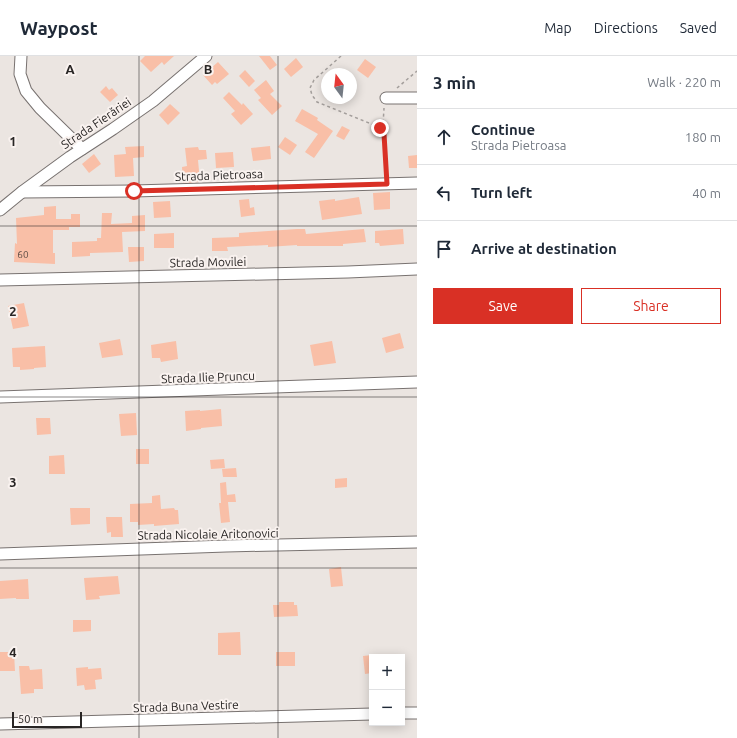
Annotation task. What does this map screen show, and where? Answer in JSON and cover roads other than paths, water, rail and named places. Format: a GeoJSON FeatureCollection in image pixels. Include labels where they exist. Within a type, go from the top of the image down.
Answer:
{"type":"FeatureCollection","features":[{"type":"Feature","properties":{"kind":"street"},"geometry":{"type":"LineString","coordinates":[[21,56],[20,74],[26,91],[40,108],[82,149]]}},
{"type":"Feature","properties":{"kind":"street","name":"Strada Fierăriei"},"geometry":{"type":"LineString","coordinates":[[0,210],[70,157],[153,101],[206,56]]}},
{"type":"Feature","properties":{"kind":"street"},"geometry":{"type":"LineString","coordinates":[[386,98],[417,98]]}},
{"type":"Feature","properties":{"kind":"street","name":"Strada Pietroasa"},"geometry":{"type":"LineString","coordinates":[[22,192],[134,191],[417,183]]}},
{"type":"Feature","properties":{"kind":"street","name":"Strada Movilei"},"geometry":{"type":"LineString","coordinates":[[0,280],[417,269]]}},
{"type":"Feature","properties":{"kind":"street","name":"Strada Ilie Pruncu"},"geometry":{"type":"LineString","coordinates":[[0,397],[417,382]]}},
{"type":"Feature","properties":{"kind":"street","name":"Strada Nicolaie Aritonovici"},"geometry":{"type":"LineString","coordinates":[[0,554],[417,542]]}},
{"type":"Feature","properties":{"kind":"street"},"geometry":{"type":"LineString","coordinates":[[405,713],[417,713]]}},
{"type":"Feature","properties":{"kind":"street","name":"Strada Buna Vestire"},"geometry":{"type":"LineString","coordinates":[[0,724],[369,714]]}}]}
